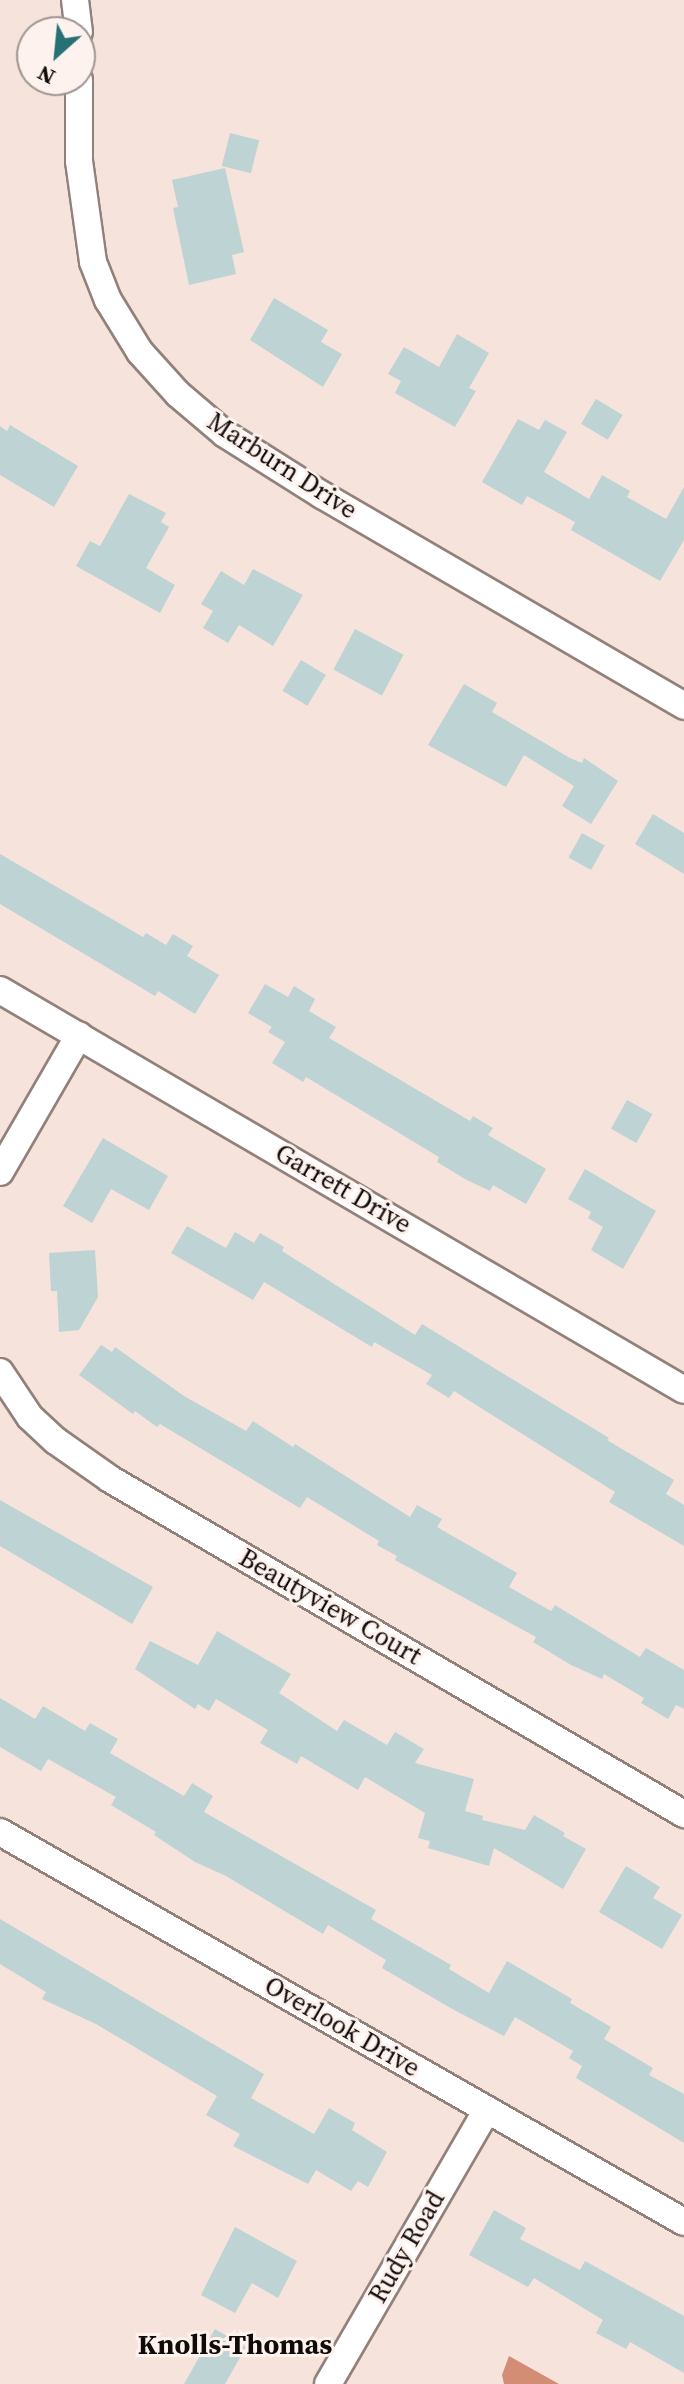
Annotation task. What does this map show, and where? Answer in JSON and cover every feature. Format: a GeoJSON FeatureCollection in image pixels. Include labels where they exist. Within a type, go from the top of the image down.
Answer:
{"type":"FeatureCollection","features":[{"type":"Feature","properties":{"kind":"street","name":"Marburn Drive"},"geometry":{"type":"LineString","coordinates":[[79,96],[79,161],[93,262],[108,300],[140,352],[178,394],[225,434],[322,495],[684,706]]}},
{"type":"Feature","properties":{"kind":"street","name":"Garrett Drive"},"geometry":{"type":"LineString","coordinates":[[0,990],[684,1390]]}},
{"type":"Feature","properties":{"kind":"street"},"geometry":{"type":"LineString","coordinates":[[0,1172],[79,1035]]}},
{"type":"Feature","properties":{"kind":"street","name":"Beautyview Court"},"geometry":{"type":"LineString","coordinates":[[0,1372],[30,1417],[56,1441],[110,1479],[684,1814]]}},
{"type":"Feature","properties":{"kind":"street","name":"Overlook Drive"},"geometry":{"type":"LineString","coordinates":[[0,1832],[684,2222]]}},
{"type":"Feature","properties":{"kind":"street","name":"Rudy Road"},"geometry":{"type":"LineString","coordinates":[[328,2384],[487,2110]]}},
{"type":"Feature","properties":{"kind":"shaded area"},"geometry":{"type":"Polygon","coordinates":[[[509,2356],[559,2384],[504,2384],[502,2375],[509,2356]]]}},
{"type":"Feature","properties":{"kind":"building"},"geometry":{"type":"Polygon","coordinates":[[[230,133],[259,140],[251,173],[222,166],[230,133]]]}},
{"type":"Feature","properties":{"kind":"building"},"geometry":{"type":"Polygon","coordinates":[[[225,168],[244,252],[232,255],[236,274],[189,285],[173,208],[178,207],[172,180],[225,168]]]}},
{"type":"Feature","properties":{"kind":"building"},"geometry":{"type":"Polygon","coordinates":[[[274,298],[328,330],[321,342],[342,354],[323,387],[250,340],[274,298]]]}},
{"type":"Feature","properties":{"kind":"building"},"geometry":{"type":"Polygon","coordinates":[[[457,334],[489,353],[469,388],[476,391],[455,427],[395,393],[401,381],[388,374],[404,347],[439,367],[457,334]]]}},
{"type":"Feature","properties":{"kind":"building"},"geometry":{"type":"Polygon","coordinates":[[[596,399],[623,415],[608,440],[581,424],[596,399]]]}},
{"type":"Feature","properties":{"kind":"building"},"geometry":{"type":"Polygon","coordinates":[[[518,419],[539,430],[545,420],[567,432],[544,472],[589,499],[602,475],[630,491],[627,497],[666,519],[684,487],[684,540],[660,581],[571,530],[575,522],[527,496],[522,505],[482,482],[518,419]]]}},
{"type":"Feature","properties":{"kind":"building"},"geometry":{"type":"Polygon","coordinates":[[[10,425],[78,466],[54,507],[0,475],[0,426],[7,431],[10,425]]]}},
{"type":"Feature","properties":{"kind":"building"},"geometry":{"type":"Polygon","coordinates":[[[129,494],[166,513],[161,522],[169,527],[146,568],[175,585],[160,613],[76,566],[90,541],[100,546],[129,494]]]}},
{"type":"Feature","properties":{"kind":"building"},"geometry":{"type":"Polygon","coordinates":[[[253,569],[303,595],[273,646],[239,625],[228,643],[203,628],[213,611],[201,604],[221,571],[244,585],[253,569]]]}},
{"type":"Feature","properties":{"kind":"building"},"geometry":{"type":"Polygon","coordinates":[[[355,629],[404,655],[382,695],[333,670],[355,629]]]}},
{"type":"Feature","properties":{"kind":"building"},"geometry":{"type":"Polygon","coordinates":[[[301,660],[326,675],[307,706],[282,691],[301,660]]]}},
{"type":"Feature","properties":{"kind":"building"},"geometry":{"type":"Polygon","coordinates":[[[464,684],[497,703],[492,712],[570,758],[582,763],[584,758],[618,781],[591,824],[562,806],[574,786],[524,755],[506,787],[428,745],[464,684]]]}},
{"type":"Feature","properties":{"kind":"building"},"geometry":{"type":"Polygon","coordinates":[[[653,814],[684,833],[684,874],[635,844],[653,814]]]}},
{"type":"Feature","properties":{"kind":"building"},"geometry":{"type":"Polygon","coordinates":[[[582,833],[605,846],[591,870],[568,857],[582,833]]]}},
{"type":"Feature","properties":{"kind":"building"},"geometry":{"type":"Polygon","coordinates":[[[0,854],[143,937],[146,933],[166,945],[173,934],[193,946],[187,956],[219,975],[195,1014],[158,991],[155,996],[0,904],[0,854]]]}},
{"type":"Feature","properties":{"kind":"building"},"geometry":{"type":"Polygon","coordinates":[[[265,984],[288,997],[294,986],[315,999],[309,1011],[336,1027],[329,1038],[470,1121],[473,1116],[493,1128],[488,1135],[546,1169],[526,1204],[493,1185],[490,1191],[465,1179],[437,1162],[439,1157],[306,1077],[303,1082],[272,1063],[285,1042],[268,1032],[272,1027],[248,1013],[265,984]]]}},
{"type":"Feature","properties":{"kind":"building"},"geometry":{"type":"Polygon","coordinates":[[[627,1100],[652,1114],[636,1143],[611,1129],[627,1100]]]}},
{"type":"Feature","properties":{"kind":"building"},"geometry":{"type":"Polygon","coordinates":[[[103,1138],[168,1176],[149,1210],[111,1189],[92,1223],[63,1206],[103,1138]]]}},
{"type":"Feature","properties":{"kind":"building"},"geometry":{"type":"Polygon","coordinates":[[[585,1169],[656,1211],[623,1269],[591,1250],[603,1227],[588,1218],[591,1212],[568,1199],[585,1169]]]}},
{"type":"Feature","properties":{"kind":"building"},"geometry":{"type":"Polygon","coordinates":[[[187,1226],[226,1248],[235,1232],[254,1243],[260,1233],[284,1247],[282,1251],[415,1335],[422,1324],[609,1438],[607,1440],[674,1480],[666,1494],[684,1505],[684,1546],[609,1502],[615,1492],[454,1391],[449,1398],[426,1384],[432,1375],[374,1342],[372,1347],[264,1282],[253,1300],[171,1253],[187,1226]]]}},
{"type":"Feature","properties":{"kind":"building"},"geometry":{"type":"Polygon","coordinates":[[[95,1250],[98,1297],[79,1330],[59,1332],[57,1291],[51,1291],[49,1253],[95,1250]]]}},
{"type":"Feature","properties":{"kind":"building"},"geometry":{"type":"Polygon","coordinates":[[[101,1345],[112,1352],[115,1347],[184,1396],[246,1431],[253,1421],[293,1447],[295,1444],[410,1517],[417,1505],[442,1519],[437,1527],[517,1573],[509,1587],[551,1611],[555,1605],[640,1657],[646,1648],[684,1670],[684,1709],[676,1705],[668,1719],[641,1703],[644,1698],[604,1674],[602,1679],[571,1665],[533,1642],[536,1637],[395,1560],[397,1556],[377,1545],[379,1541],[307,1497],[300,1508],[160,1424],[157,1427],[135,1411],[133,1414],[79,1375],[101,1345]]]}},
{"type":"Feature","properties":{"kind":"building"},"geometry":{"type":"Polygon","coordinates":[[[0,1500],[153,1587],[132,1624],[0,1546],[0,1500]]]}},
{"type":"Feature","properties":{"kind":"building"},"geometry":{"type":"Polygon","coordinates":[[[217,1631],[291,1674],[279,1693],[337,1731],[344,1720],[387,1745],[395,1732],[424,1749],[415,1763],[474,1779],[465,1811],[483,1816],[482,1820],[525,1830],[534,1815],[565,1833],[563,1836],[586,1849],[563,1889],[494,1848],[489,1866],[428,1848],[430,1841],[418,1838],[425,1813],[365,1777],[358,1790],[301,1756],[297,1764],[260,1743],[268,1730],[216,1699],[209,1711],[198,1704],[195,1709],[135,1669],[150,1641],[198,1665],[217,1631]]]}},
{"type":"Feature","properties":{"kind":"building"},"geometry":{"type":"Polygon","coordinates":[[[0,1698],[35,1719],[43,1706],[85,1731],[90,1723],[118,1739],[110,1753],[184,1796],[192,1783],[213,1796],[204,1812],[376,1910],[371,1919],[451,1965],[449,1969],[489,1993],[507,1961],[572,1999],[570,2003],[611,2027],[604,2039],[653,2068],[649,2075],[684,2094],[684,2143],[576,2078],[582,2066],[569,2058],[573,2051],[515,2017],[504,2036],[454,2010],[382,1968],[386,1960],[328,1925],[323,1934],[226,1876],[195,1862],[154,1835],[156,1832],[111,1805],[116,1797],[48,1759],[41,1771],[0,1747],[0,1698]]]}},
{"type":"Feature","properties":{"kind":"building"},"geometry":{"type":"Polygon","coordinates":[[[626,1866],[660,1887],[653,1898],[682,1915],[662,1949],[599,1912],[626,1866]]]}},
{"type":"Feature","properties":{"kind":"building"},"geometry":{"type":"Polygon","coordinates":[[[0,1919],[264,2074],[251,2098],[314,2134],[329,2108],[355,2123],[352,2130],[387,2152],[368,2187],[358,2181],[351,2191],[316,2170],[308,2184],[233,2146],[240,2134],[206,2115],[217,2096],[96,2024],[42,1999],[46,1992],[0,1964],[0,1919]]]}},
{"type":"Feature","properties":{"kind":"building"},"geometry":{"type":"Polygon","coordinates":[[[494,2210],[526,2228],[520,2239],[580,2270],[585,2261],[684,2316],[684,2373],[630,2342],[626,2349],[596,2333],[603,2320],[534,2278],[528,2287],[469,2255],[494,2210]]]}},
{"type":"Feature","properties":{"kind":"building"},"geometry":{"type":"Polygon","coordinates":[[[235,2227],[297,2261],[278,2298],[252,2283],[235,2313],[201,2295],[235,2227]]]}},
{"type":"Feature","properties":{"kind":"building"},"geometry":{"type":"Polygon","coordinates":[[[215,2329],[246,2347],[225,2384],[184,2384],[215,2329]]]}},
{"type":"Feature","properties":{"kind":"district","name":"Knolls-Thomas"},"geometry":{"type":"Point","coordinates":[235,2344]}}]}
